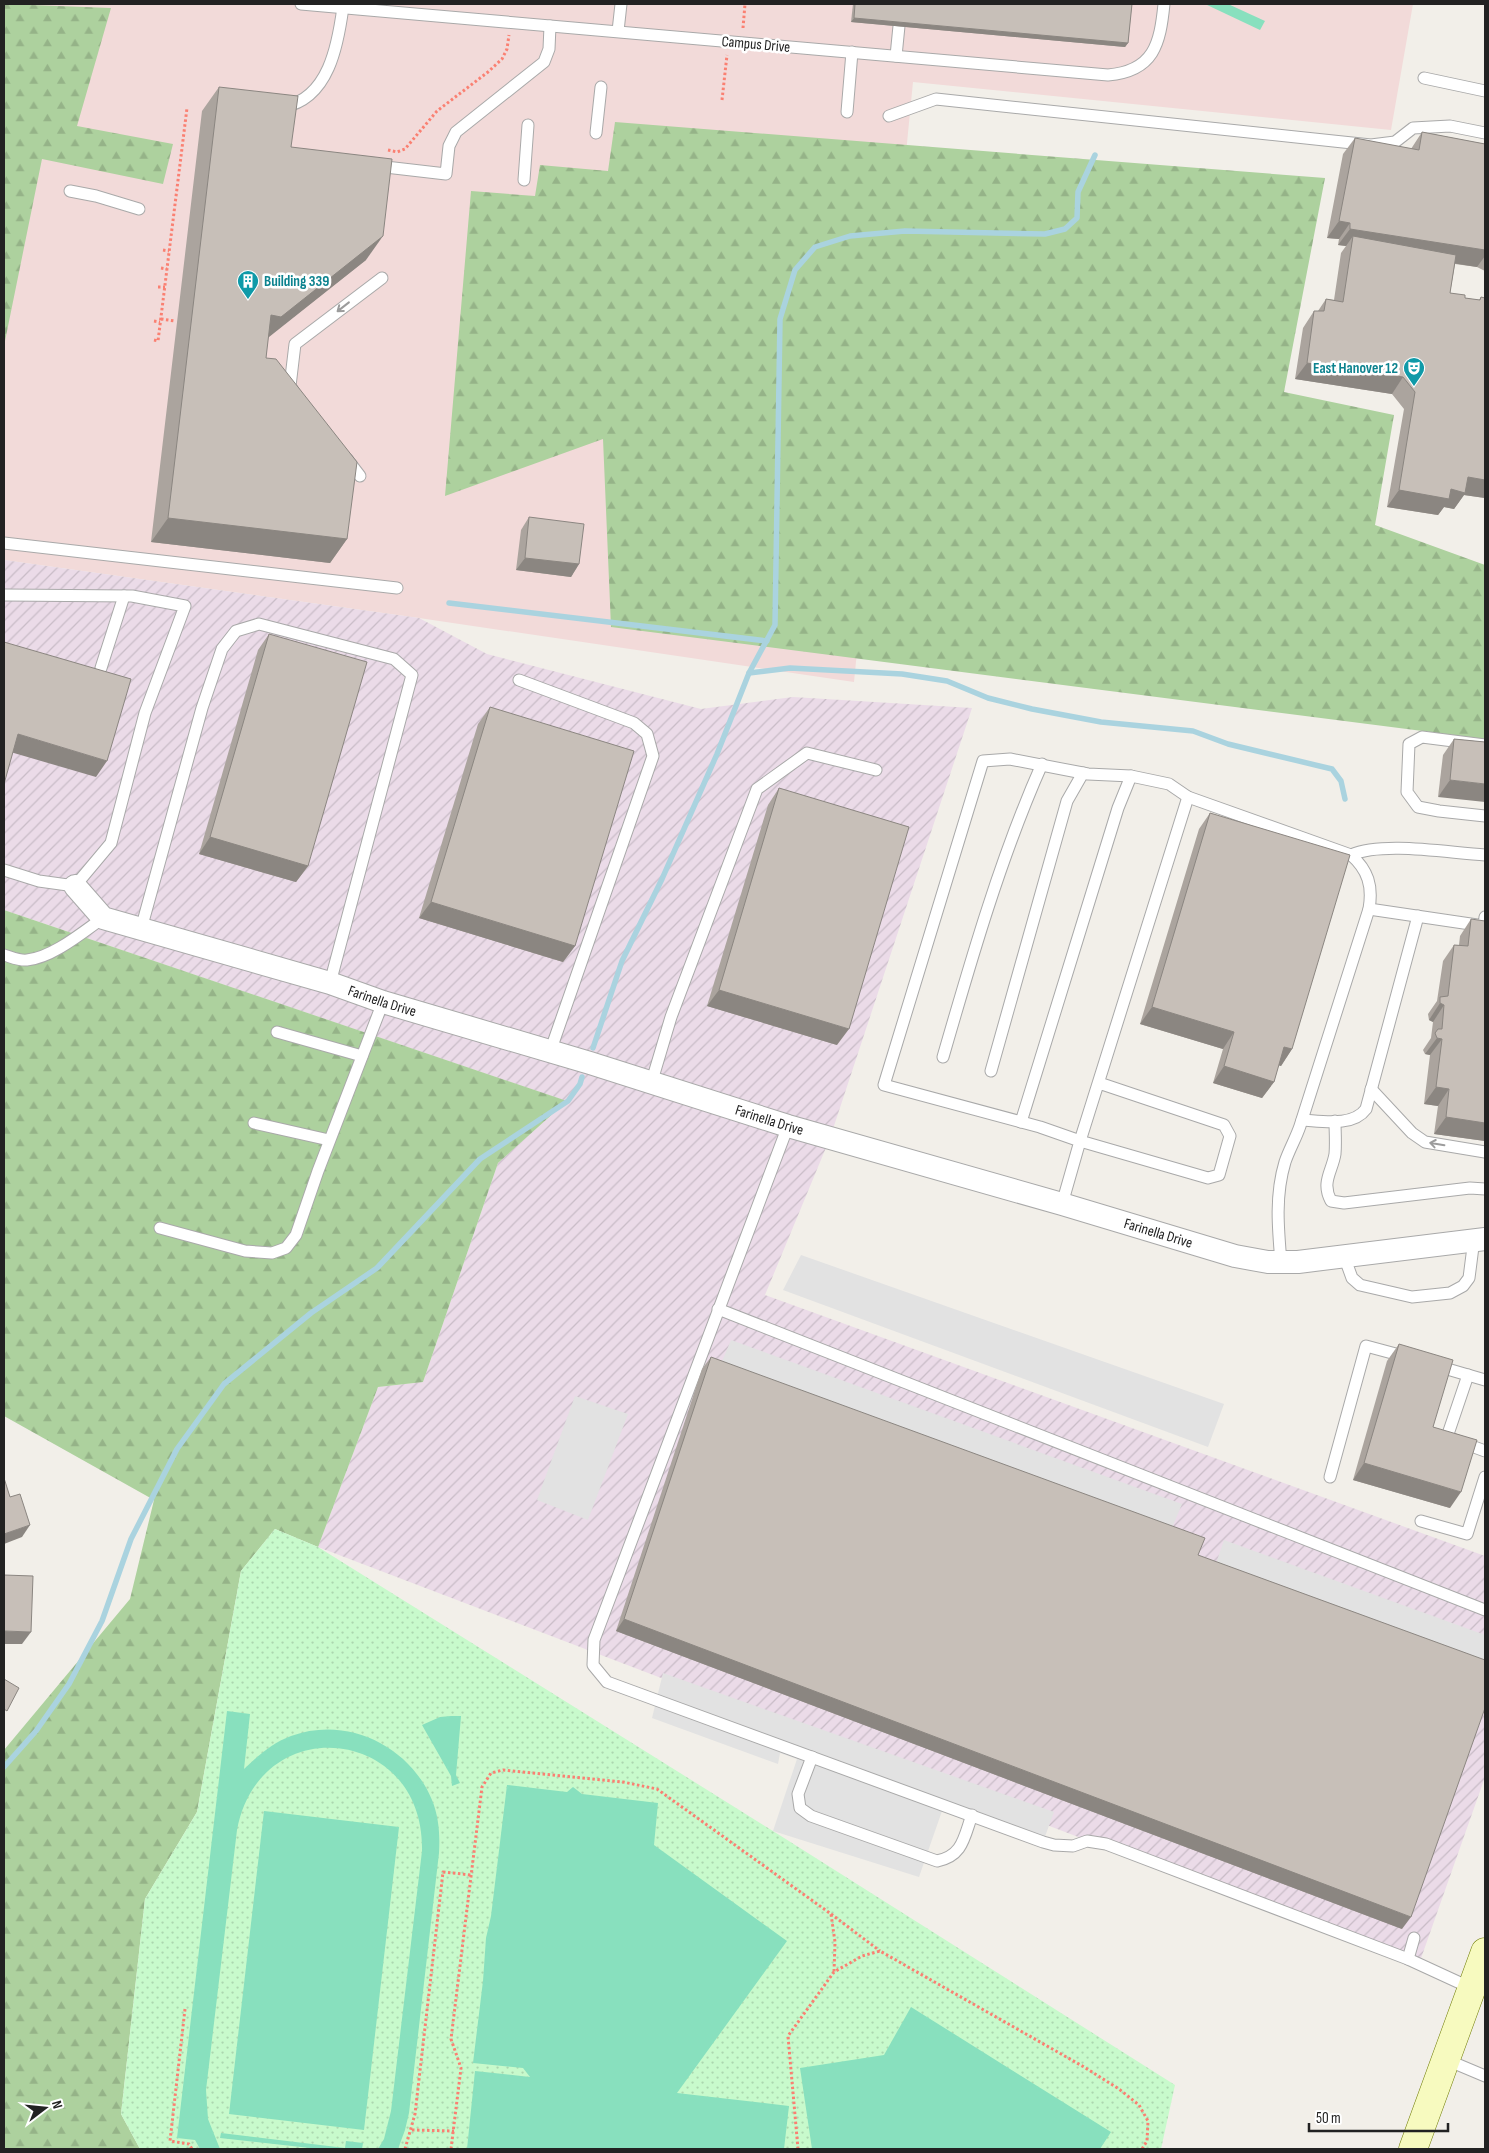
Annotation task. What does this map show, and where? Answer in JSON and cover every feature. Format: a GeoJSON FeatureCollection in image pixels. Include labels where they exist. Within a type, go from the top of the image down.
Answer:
{"type":"FeatureCollection","features":[{"type":"Feature","properties":{"kind":"street"},"geometry":{"type":"LineString","coordinates":[[76,886],[104,918]]}},
{"type":"Feature","properties":{"kind":"street","name":"Farinella Drive"},"geometry":{"type":"LineString","coordinates":[[104,918],[330,983],[383,1002],[788,1126],[1062,1204],[1234,1256],[1280,1262],[1298,1262],[1480,1239]]}},
{"type":"Feature","properties":{"kind":"street"},"geometry":{"type":"LineString","coordinates":[[1413,2149],[1485,1952]]}},
{"type":"Feature","properties":{"kind":"lane","name":"Campus Drive"},"geometry":{"type":"LineString","coordinates":[[301,4],[1108,75],[1126,74],[1140,67],[1155,51],[1162,31],[1164,4]]}},
{"type":"Feature","properties":{"kind":"lane"},"geometry":{"type":"LineString","coordinates":[[618,31],[621,4]]}},
{"type":"Feature","properties":{"kind":"lane"},"geometry":{"type":"LineString","coordinates":[[269,108],[289,106],[303,99],[320,81],[329,68],[334,52],[343,7]]}},
{"type":"Feature","properties":{"kind":"lane"},"geometry":{"type":"LineString","coordinates":[[367,165],[446,174],[449,146],[456,132],[544,62],[549,49],[550,26]]}},
{"type":"Feature","properties":{"kind":"lane"},"geometry":{"type":"LineString","coordinates":[[896,56],[899,26]]}},
{"type":"Feature","properties":{"kind":"lane"},"geometry":{"type":"LineString","coordinates":[[848,112],[852,52]]}},
{"type":"Feature","properties":{"kind":"lane"},"geometry":{"type":"LineString","coordinates":[[1424,78],[1485,90]]}},
{"type":"Feature","properties":{"kind":"lane"},"geometry":{"type":"LineString","coordinates":[[596,133],[601,87]]}},
{"type":"Feature","properties":{"kind":"lane"},"geometry":{"type":"LineString","coordinates":[[890,116],[936,99],[1371,145],[1395,142],[1413,128],[1450,126],[1485,133]]}},
{"type":"Feature","properties":{"kind":"lane"},"geometry":{"type":"LineString","coordinates":[[524,180],[528,125]]}},
{"type":"Feature","properties":{"kind":"lane"},"geometry":{"type":"LineString","coordinates":[[70,191],[96,196],[139,209]]}},
{"type":"Feature","properties":{"kind":"lane"},"geometry":{"type":"LineString","coordinates":[[301,401],[290,386],[295,344],[382,278]]}},
{"type":"Feature","properties":{"kind":"lane"},"geometry":{"type":"LineString","coordinates":[[342,453],[360,476]]}},
{"type":"Feature","properties":{"kind":"lane"},"geometry":{"type":"LineString","coordinates":[[4,543],[397,588]]}},
{"type":"Feature","properties":{"kind":"lane"},"geometry":{"type":"LineString","coordinates":[[4,595],[124,596],[185,606],[145,713],[111,843],[76,886],[39,881],[4,870]]}},
{"type":"Feature","properties":{"kind":"lane"},"geometry":{"type":"LineString","coordinates":[[101,668],[124,596]]}},
{"type":"Feature","properties":{"kind":"lane"},"geometry":{"type":"LineString","coordinates":[[141,929],[202,708],[222,649],[236,631],[259,624],[394,659],[412,675],[330,983]]}},
{"type":"Feature","properties":{"kind":"lane"},"geometry":{"type":"LineString","coordinates":[[519,680],[634,723],[647,734],[653,756],[550,1052]]}},
{"type":"Feature","properties":{"kind":"lane"},"geometry":{"type":"LineString","coordinates":[[1485,745],[1422,737],[1408,744],[1407,792],[1418,807],[1485,816]]}},
{"type":"Feature","properties":{"kind":"lane"},"geometry":{"type":"LineString","coordinates":[[651,1084],[671,1017],[757,789],[807,753],[876,770]]}},
{"type":"Feature","properties":{"kind":"lane"},"geometry":{"type":"LineString","coordinates":[[1099,1083],[1224,1124],[1230,1136],[1219,1175],[1208,1178],[1080,1141],[1040,1127],[884,1085],[983,761],[1010,759],[1083,773],[1131,776],[1169,784],[1188,798],[1351,854],[1368,874],[1371,897],[1369,909],[1302,1120],[1286,1161],[1278,1195],[1277,1216],[1280,1262]]}},
{"type":"Feature","properties":{"kind":"lane"},"geometry":{"type":"LineString","coordinates":[[943,1057],[972,957],[1027,798],[1042,764]]}},
{"type":"Feature","properties":{"kind":"lane"},"geometry":{"type":"LineString","coordinates":[[991,1071],[1067,801],[1083,773]]}},
{"type":"Feature","properties":{"kind":"lane"},"geometry":{"type":"LineString","coordinates":[[1021,1122],[1118,808],[1131,776]]}},
{"type":"Feature","properties":{"kind":"lane"},"geometry":{"type":"LineString","coordinates":[[1062,1204],[1188,798]]}},
{"type":"Feature","properties":{"kind":"lane"},"geometry":{"type":"LineString","coordinates":[[1351,854],[1372,848],[1381,848],[1485,855]]}},
{"type":"Feature","properties":{"kind":"lane"},"geometry":{"type":"LineString","coordinates":[[1369,909],[1485,923]]}},
{"type":"Feature","properties":{"kind":"lane"},"geometry":{"type":"LineString","coordinates":[[1302,1120],[1350,1120],[1362,1114],[1366,1109],[1418,916]]}},
{"type":"Feature","properties":{"kind":"lane"},"geometry":{"type":"LineString","coordinates":[[4,955],[26,960],[41,957],[66,944],[104,918]]}},
{"type":"Feature","properties":{"kind":"lane"},"geometry":{"type":"LineString","coordinates":[[160,1228],[246,1251],[272,1253],[286,1248],[296,1235],[383,1002]]}},
{"type":"Feature","properties":{"kind":"lane"},"geometry":{"type":"LineString","coordinates":[[277,1032],[362,1056]]}},
{"type":"Feature","properties":{"kind":"lane"},"geometry":{"type":"LineString","coordinates":[[1371,1089],[1418,1138],[1425,1142],[1485,1152]]}},
{"type":"Feature","properties":{"kind":"lane"},"geometry":{"type":"LineString","coordinates":[[1335,1121],[1335,1154],[1326,1178],[1331,1201],[1344,1203],[1470,1188],[1485,1189]]}},
{"type":"Feature","properties":{"kind":"lane"},"geometry":{"type":"LineString","coordinates":[[254,1123],[330,1140]]}},
{"type":"Feature","properties":{"kind":"lane"},"geometry":{"type":"LineString","coordinates":[[788,1126],[594,1640],[592,1665],[607,1682],[1054,1845],[1073,1846],[1087,1841],[1106,1844],[1408,1959],[1471,1988]]}},
{"type":"Feature","properties":{"kind":"lane"},"geometry":{"type":"LineString","coordinates":[[1344,1256],[1352,1278],[1360,1285],[1412,1297],[1450,1293],[1463,1286],[1469,1278],[1480,1239]]}},
{"type":"Feature","properties":{"kind":"lane"},"geometry":{"type":"LineString","coordinates":[[718,1309],[1485,1610]]}},
{"type":"Feature","properties":{"kind":"lane"},"geometry":{"type":"LineString","coordinates":[[1330,1476],[1366,1346],[1485,1380]]}},
{"type":"Feature","properties":{"kind":"lane"},"geometry":{"type":"LineString","coordinates":[[1468,1375],[1447,1437],[1485,1451]]}},
{"type":"Feature","properties":{"kind":"lane"},"geometry":{"type":"LineString","coordinates":[[1421,1521],[1467,1534],[1485,1478]]}},
{"type":"Feature","properties":{"kind":"lane"},"geometry":{"type":"LineString","coordinates":[[812,1757],[798,1794],[800,1808],[810,1816],[937,1861],[949,1859],[958,1851],[972,1815]]}},
{"type":"Feature","properties":{"kind":"lane"},"geometry":{"type":"LineString","coordinates":[[1408,1959],[1414,1938]]}},
{"type":"Feature","properties":{"kind":"lane"},"geometry":{"type":"LineString","coordinates":[[1447,2060],[1485,2076]]}},
{"type":"Feature","properties":{"kind":"path"},"geometry":{"type":"LineString","coordinates":[[742,30],[745,4]]}},
{"type":"Feature","properties":{"kind":"path"},"geometry":{"type":"LineString","coordinates":[[388,150],[397,152],[405,149],[437,111],[502,59],[507,48],[509,34]]}},
{"type":"Feature","properties":{"kind":"path"},"geometry":{"type":"LineString","coordinates":[[722,100],[727,52]]}},
{"type":"Feature","properties":{"kind":"path"},"geometry":{"type":"LineString","coordinates":[[154,340],[158,341],[187,108]]}},
{"type":"Feature","properties":{"kind":"path"},"geometry":{"type":"LineString","coordinates":[[162,250],[169,251]]}},
{"type":"Feature","properties":{"kind":"path"},"geometry":{"type":"LineString","coordinates":[[161,268],[167,269]]}},
{"type":"Feature","properties":{"kind":"path"},"geometry":{"type":"LineString","coordinates":[[158,286],[165,287]]}},
{"type":"Feature","properties":{"kind":"path"},"geometry":{"type":"LineString","coordinates":[[154,321],[175,321]]}},
{"type":"Feature","properties":{"kind":"path"},"geometry":{"type":"LineString","coordinates":[[451,2149],[460,2068],[451,2039],[482,1786],[491,1773],[503,1770],[623,1782],[657,1789],[880,1951],[1084,2067],[1119,2089],[1139,2105],[1148,2121],[1147,2141],[1142,2149]]}},
{"type":"Feature","properties":{"kind":"path"},"geometry":{"type":"LineString","coordinates":[[406,2149],[412,2130],[443,1872],[471,1875]]}},
{"type":"Feature","properties":{"kind":"path"},"geometry":{"type":"LineString","coordinates":[[831,1914],[835,1942],[834,1972]]}},
{"type":"Feature","properties":{"kind":"path"},"geometry":{"type":"LineString","coordinates":[[798,2149],[788,2036],[834,1972],[862,1956],[880,1951]]}},
{"type":"Feature","properties":{"kind":"path"},"geometry":{"type":"LineString","coordinates":[[185,2009],[170,2142],[189,2144],[192,2149]]}},
{"type":"Feature","properties":{"kind":"path"},"geometry":{"type":"LineString","coordinates":[[412,2130],[454,2131]]}},
{"type":"Feature","properties":{"kind":"shaded area"},"geometry":{"type":"Polygon","coordinates":[[[4,4],[1413,4],[1391,130],[913,82],[854,682],[419,618],[4,560],[4,4]]]}},
{"type":"Feature","properties":{"kind":"shaded area"},"geometry":{"type":"Polygon","coordinates":[[[4,560],[419,618],[487,654],[701,709],[793,697],[972,708],[830,1138],[765,1295],[1485,1556],[1485,1777],[1419,1964],[1453,1980],[318,1547],[378,1387],[423,1382],[498,1163],[566,1101],[4,910],[4,560]]]}},
{"type":"Feature","properties":{"kind":"shaded area"},"geometry":{"type":"Polygon","coordinates":[[[801,1255],[1224,1404],[1208,1447],[783,1290],[801,1255]]]}},
{"type":"Feature","properties":{"kind":"shaded area"},"geometry":{"type":"Polygon","coordinates":[[[731,1340],[1182,1504],[1169,1535],[718,1371],[731,1340]]]}},
{"type":"Feature","properties":{"kind":"shaded area"},"geometry":{"type":"Polygon","coordinates":[[[575,1396],[628,1414],[588,1520],[537,1500],[575,1396]]]}},
{"type":"Feature","properties":{"kind":"shaded area"},"geometry":{"type":"Polygon","coordinates":[[[1224,1540],[1485,1635],[1485,1669],[1212,1575],[1224,1540]]]}},
{"type":"Feature","properties":{"kind":"shaded area"},"geometry":{"type":"Polygon","coordinates":[[[663,1673],[1054,1812],[1043,1842],[942,1811],[919,1877],[773,1831],[797,1759],[780,1753],[778,1764],[652,1718],[663,1673]]]}},
{"type":"Feature","properties":{"kind":"green space"},"geometry":{"type":"Polygon","coordinates":[[[4,4],[111,8],[77,126],[173,144],[163,184],[42,159],[4,346],[4,4]]]}},
{"type":"Feature","properties":{"kind":"green space"},"geometry":{"type":"Polygon","coordinates":[[[1205,4],[1228,4],[1265,21],[1260,30],[1205,4]]]}},
{"type":"Feature","properties":{"kind":"green space"},"geometry":{"type":"Polygon","coordinates":[[[615,122],[1325,178],[1284,392],[1394,415],[1375,525],[1485,565],[1485,739],[611,627],[603,439],[445,496],[471,191],[535,196],[540,165],[608,171],[615,122]]]}},
{"type":"Feature","properties":{"kind":"green space"},"geometry":{"type":"Polygon","coordinates":[[[4,910],[567,1101],[498,1163],[423,1382],[378,1387],[318,1547],[275,1529],[241,1571],[197,1812],[145,1899],[121,2114],[140,2149],[4,2149],[4,1750],[130,1599],[154,1500],[4,1416],[4,910]]]}},
{"type":"Feature","properties":{"kind":"green space"},"geometry":{"type":"Polygon","coordinates":[[[275,1529],[318,1547],[1175,2085],[1161,2149],[140,2149],[121,2114],[145,1899],[197,1812],[241,1571],[275,1529]]]}},
{"type":"Feature","properties":{"kind":"green space"},"geometry":{"type":"Polygon","coordinates":[[[227,1711],[250,1714],[244,1769],[271,1746],[291,1736],[312,1731],[334,1730],[354,1733],[374,1740],[392,1750],[409,1764],[422,1781],[432,1800],[438,1826],[439,1853],[409,2113],[398,2149],[378,2149],[384,2139],[391,2111],[422,1851],[416,1809],[398,1778],[371,1758],[339,1748],[306,1750],[276,1764],[252,1791],[237,1830],[206,2090],[208,2119],[220,2149],[200,2149],[195,2140],[177,2138],[227,1711]]]}},
{"type":"Feature","properties":{"kind":"green space"},"geometry":{"type":"Polygon","coordinates":[[[461,1716],[456,1775],[460,1783],[452,1786],[451,1776],[422,1725],[440,1717],[461,1716]]]}},
{"type":"Feature","properties":{"kind":"green space"},"geometry":{"type":"Polygon","coordinates":[[[507,1785],[567,1792],[573,1787],[582,1794],[658,1803],[654,1845],[787,1941],[677,2093],[789,2106],[784,2149],[467,2149],[475,2071],[530,2077],[523,2068],[473,2063],[486,1938],[491,1916],[507,1785]]]}},
{"type":"Feature","properties":{"kind":"green space"},"geometry":{"type":"Polygon","coordinates":[[[264,1811],[399,1827],[364,2130],[229,2114],[264,1811]]]}},
{"type":"Feature","properties":{"kind":"green space"},"geometry":{"type":"Polygon","coordinates":[[[911,2007],[1111,2132],[1100,2149],[812,2149],[800,2068],[884,2055],[911,2007]]]}},
{"type":"Feature","properties":{"kind":"green space"},"geometry":{"type":"Polygon","coordinates":[[[221,2133],[345,2148],[346,2141],[363,2143],[362,2149],[319,2149],[220,2138],[221,2133]]]}},
{"type":"Feature","properties":{"kind":"building"},"geometry":{"type":"Polygon","coordinates":[[[855,4],[1132,4],[1128,43],[854,18],[855,4]]]}},
{"type":"Feature","properties":{"kind":"building","name":"Building 339"},"geometry":{"type":"Polygon","coordinates":[[[219,87],[298,96],[291,147],[392,159],[383,236],[281,317],[271,315],[266,358],[276,359],[357,462],[347,539],[168,518],[219,87]]]}},
{"type":"Feature","properties":{"kind":"building"},"geometry":{"type":"Polygon","coordinates":[[[1422,132],[1485,144],[1485,250],[1350,229],[1350,223],[1339,221],[1355,138],[1419,150],[1422,132]]]}},
{"type":"Feature","properties":{"kind":"building","name":"East Hanover 12"},"geometry":{"type":"Polygon","coordinates":[[[1353,236],[1456,255],[1450,293],[1465,295],[1465,298],[1480,300],[1481,297],[1485,298],[1485,480],[1468,477],[1465,493],[1451,489],[1449,499],[1399,490],[1415,392],[1403,377],[1307,363],[1314,311],[1324,311],[1326,299],[1343,302],[1353,236]]]}},
{"type":"Feature","properties":{"kind":"building"},"geometry":{"type":"Polygon","coordinates":[[[529,517],[584,524],[579,564],[525,558],[529,517]]]}},
{"type":"Feature","properties":{"kind":"building"},"geometry":{"type":"Polygon","coordinates":[[[269,634],[367,662],[308,866],[210,837],[269,634]]]}},
{"type":"Feature","properties":{"kind":"building"},"geometry":{"type":"Polygon","coordinates":[[[4,642],[131,679],[107,761],[18,734],[4,784],[4,642]]]}},
{"type":"Feature","properties":{"kind":"building"},"geometry":{"type":"Polygon","coordinates":[[[490,707],[634,751],[575,946],[431,902],[490,707]]]}},
{"type":"Feature","properties":{"kind":"building"},"geometry":{"type":"Polygon","coordinates":[[[1454,739],[1485,742],[1485,784],[1450,780],[1454,739]]]}},
{"type":"Feature","properties":{"kind":"building"},"geometry":{"type":"Polygon","coordinates":[[[779,788],[909,827],[849,1029],[719,990],[779,788]]]}},
{"type":"Feature","properties":{"kind":"building"},"geometry":{"type":"Polygon","coordinates":[[[1210,813],[1350,855],[1292,1049],[1284,1047],[1274,1082],[1224,1066],[1234,1032],[1152,1007],[1210,813]]]}},
{"type":"Feature","properties":{"kind":"building"},"geometry":{"type":"Polygon","coordinates":[[[1471,919],[1485,921],[1485,1123],[1446,1117],[1449,1089],[1436,1087],[1442,1039],[1437,1038],[1435,1033],[1438,1029],[1442,1029],[1444,1005],[1440,1003],[1440,997],[1448,996],[1454,945],[1468,946],[1471,919]]]}},
{"type":"Feature","properties":{"kind":"building"},"geometry":{"type":"Polygon","coordinates":[[[1399,1344],[1453,1360],[1433,1427],[1477,1440],[1461,1492],[1364,1463],[1399,1344]]]}},
{"type":"Feature","properties":{"kind":"building"},"geometry":{"type":"Polygon","coordinates":[[[711,1357],[1205,1538],[1198,1555],[1485,1660],[1485,1708],[1411,1917],[624,1619],[711,1357]]]}},
{"type":"Feature","properties":{"kind":"building"},"geometry":{"type":"Polygon","coordinates":[[[4,1478],[10,1497],[20,1494],[30,1525],[4,1534],[4,1478]]]}},
{"type":"Feature","properties":{"kind":"building"},"geometry":{"type":"Polygon","coordinates":[[[4,1575],[33,1576],[31,1632],[4,1631],[4,1575]]]}},
{"type":"Feature","properties":{"kind":"building"},"geometry":{"type":"Polygon","coordinates":[[[4,1679],[19,1688],[7,1711],[4,1709],[4,1679]]]}},
{"type":"Feature","properties":{"kind":"waterway"},"geometry":{"type":"LineString","coordinates":[[593,1048],[622,961],[662,879],[717,754],[749,673],[775,625],[780,319],[795,270],[815,247],[850,236],[905,231],[1045,234],[1065,229],[1077,218],[1078,192],[1095,155]]}},
{"type":"Feature","properties":{"kind":"waterway"},"geometry":{"type":"LineString","coordinates":[[449,603],[767,641]]}},
{"type":"Feature","properties":{"kind":"waterway"},"geometry":{"type":"LineString","coordinates":[[749,673],[790,668],[902,674],[947,681],[988,698],[1032,709],[1101,722],[1193,731],[1228,744],[1332,769],[1341,781],[1345,799]]}},
{"type":"Feature","properties":{"kind":"waterway"},"geometry":{"type":"LineString","coordinates":[[4,1767],[36,1731],[69,1684],[102,1621],[131,1539],[177,1449],[224,1384],[311,1313],[377,1268],[480,1159],[568,1101],[580,1084],[582,1077]]}},
{"type":"Feature","properties":{"kind":"place","name":"Building 339"},"geometry":{"type":"Point","coordinates":[248,300]}},
{"type":"Feature","properties":{"kind":"place","name":"East Hanover 12"},"geometry":{"type":"Point","coordinates":[1414,387]}}]}
